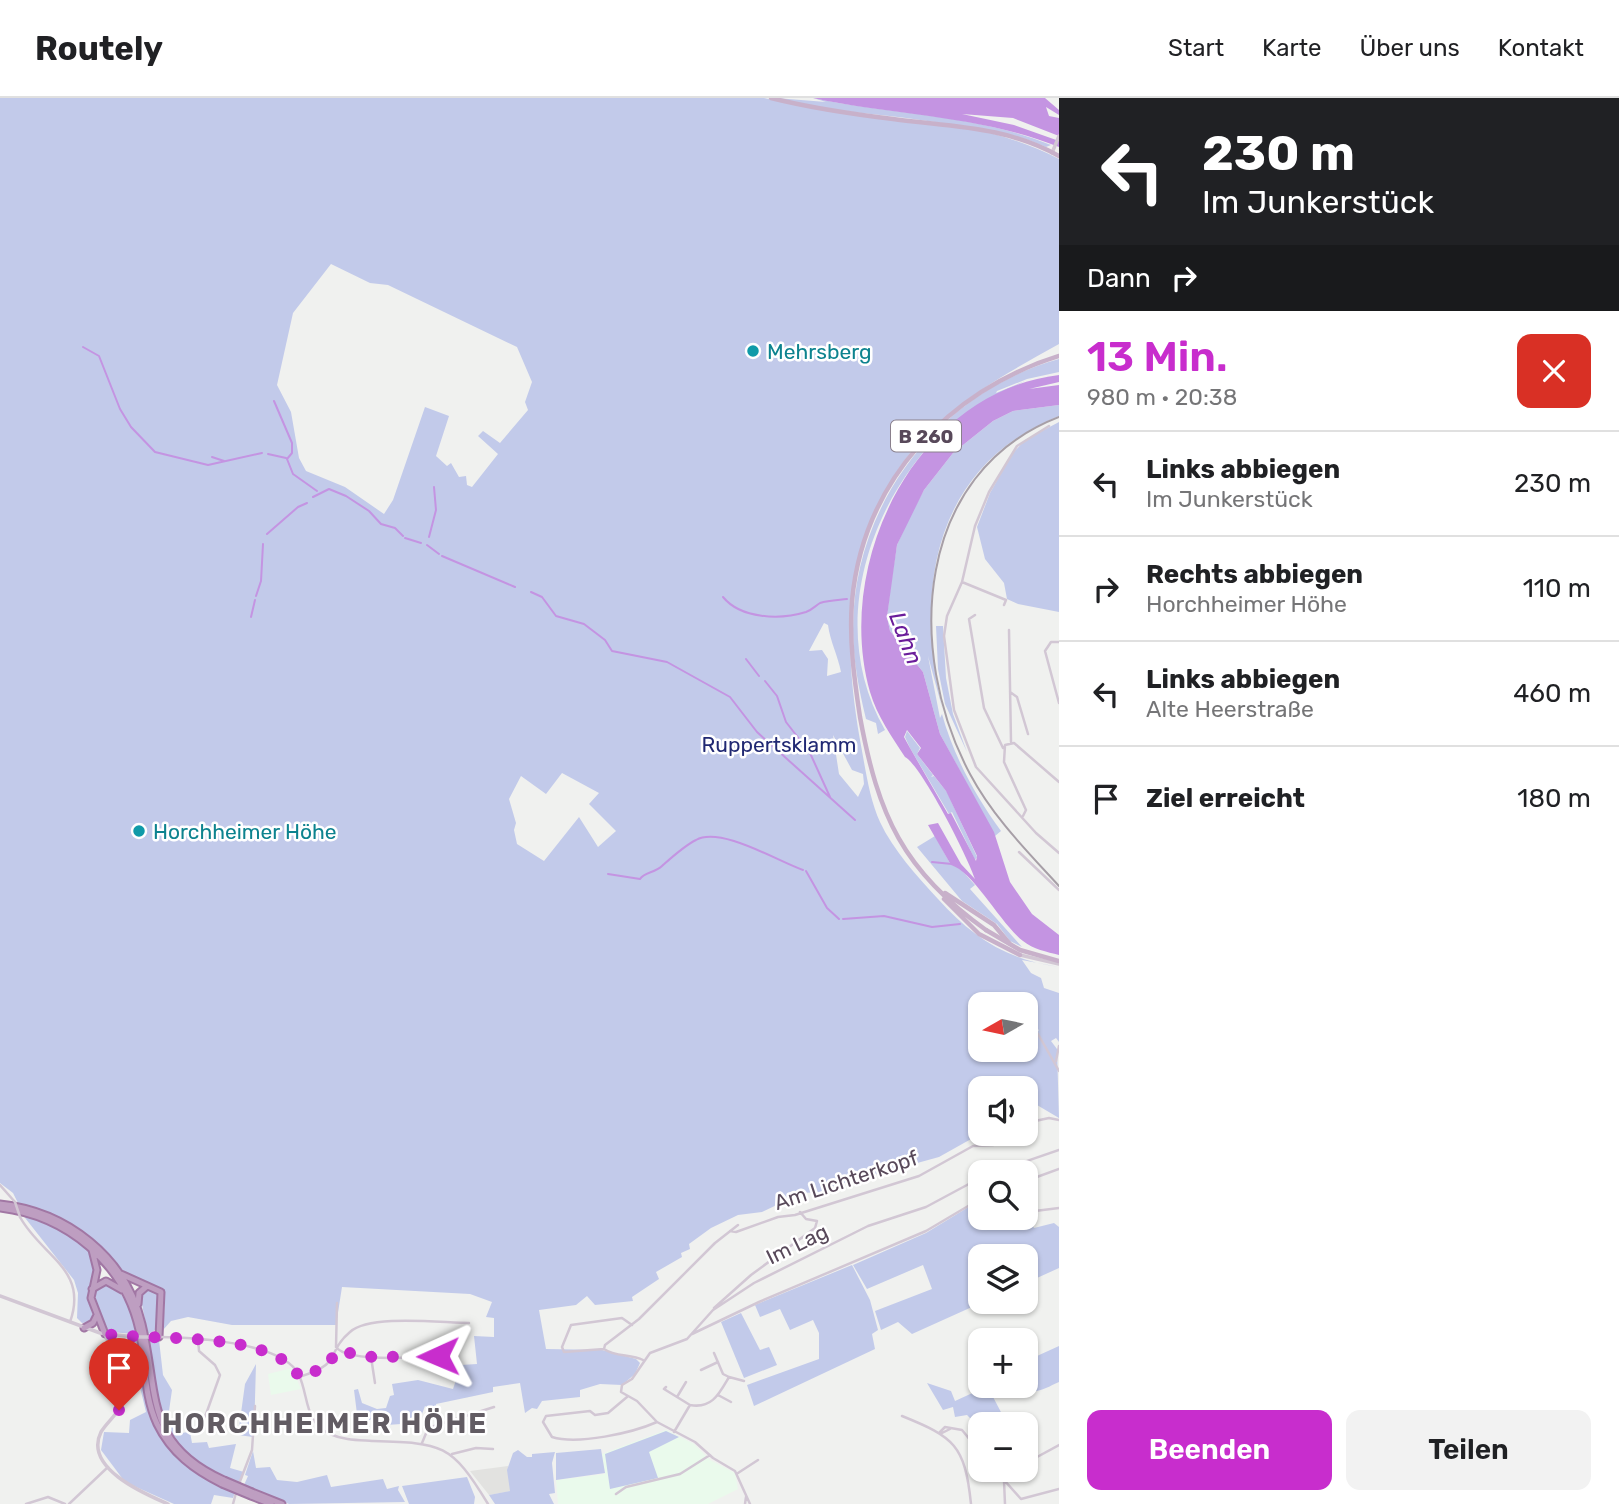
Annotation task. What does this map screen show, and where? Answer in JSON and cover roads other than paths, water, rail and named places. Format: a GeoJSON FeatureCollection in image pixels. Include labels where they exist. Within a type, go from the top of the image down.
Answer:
{"type":"FeatureCollection","features":[{"type":"Feature","properties":{"kind":"highway"},"geometry":{"type":"LineString","coordinates":[[0,1206],[47,1220],[90,1247],[108,1266],[126,1294],[137,1323],[149,1398],[160,1430],[186,1462],[223,1482],[282,1504]]}},
{"type":"Feature","properties":{"kind":"highway"},"geometry":{"type":"LineString","coordinates":[[0,1206],[35,1211],[68,1225],[98,1248],[119,1272],[138,1310]]}},
{"type":"Feature","properties":{"kind":"highway"},"geometry":{"type":"LineString","coordinates":[[90,1247],[97,1267],[91,1300],[105,1334]]}},
{"type":"Feature","properties":{"kind":"highway"},"geometry":{"type":"LineString","coordinates":[[119,1272],[135,1282],[159,1289],[163,1297],[159,1337]]}},
{"type":"Feature","properties":{"kind":"highway"},"geometry":{"type":"LineString","coordinates":[[92,1289],[108,1281],[126,1294]]}},
{"type":"Feature","properties":{"kind":"highway"},"geometry":{"type":"LineString","coordinates":[[150,1286],[139,1293],[138,1310],[153,1399],[162,1423],[186,1456],[223,1482]]}},
{"type":"Feature","properties":{"kind":"highway"},"geometry":{"type":"LineString","coordinates":[[84,1328],[94,1321],[97,1315]]}},
{"type":"Feature","properties":{"kind":"highway"},"geometry":{"type":"LineString","coordinates":[[252,1494],[271,1504]]}},
{"type":"Feature","properties":{"kind":"main road"},"geometry":{"type":"LineString","coordinates":[[771,98],[894,120],[992,130],[1015,136],[1059,156]]}},
{"type":"Feature","properties":{"kind":"main road","name":"B 260"},"geometry":{"type":"LineString","coordinates":[[1059,356],[989,385],[957,407],[926,435],[905,462],[886,494],[857,572],[851,645],[872,777],[892,831],[938,889],[986,930],[1020,950],[1059,962]]}},
{"type":"Feature","properties":{"kind":"main road","name":"B 260"},"geometry":{"type":"LineString","coordinates":[[938,889],[948,905],[970,928],[992,943],[1020,955]]}},
{"type":"Feature","properties":{"kind":"main road","name":"B 260"},"geometry":{"type":"LineString","coordinates":[[938,889],[994,925],[1020,955]]}},
{"type":"Feature","properties":{"kind":"street"},"geometry":{"type":"LineString","coordinates":[[1053,151],[1059,136]]}},
{"type":"Feature","properties":{"kind":"street"},"geometry":{"type":"LineString","coordinates":[[1049,426],[1021,442],[1000,472],[975,527],[962,582],[947,616],[944,636],[945,664],[954,710],[978,770],[1023,816],[1041,839],[1059,853]]}},
{"type":"Feature","properties":{"kind":"street"},"geometry":{"type":"LineString","coordinates":[[962,582],[998,595],[1006,600],[1004,605]]}},
{"type":"Feature","properties":{"kind":"street"},"geometry":{"type":"LineString","coordinates":[[975,615],[969,619],[982,701],[1003,748],[1004,762],[1026,810],[1023,816]]}},
{"type":"Feature","properties":{"kind":"street"},"geometry":{"type":"LineString","coordinates":[[1009,630],[1011,742],[1059,782]]}},
{"type":"Feature","properties":{"kind":"street"},"geometry":{"type":"LineString","coordinates":[[1059,642],[1051,642],[1045,651],[1059,703]]}},
{"type":"Feature","properties":{"kind":"street"},"geometry":{"type":"LineString","coordinates":[[1010,692],[1017,697],[1028,734]]}},
{"type":"Feature","properties":{"kind":"street"},"geometry":{"type":"LineString","coordinates":[[1003,748],[1011,742]]}},
{"type":"Feature","properties":{"kind":"street"},"geometry":{"type":"LineString","coordinates":[[1019,852],[1059,890]]}},
{"type":"Feature","properties":{"kind":"street"},"geometry":{"type":"LineString","coordinates":[[1020,955],[1059,962]]}},
{"type":"Feature","properties":{"kind":"street"},"geometry":{"type":"LineString","coordinates":[[1038,1034],[1059,1072]]}},
{"type":"Feature","properties":{"kind":"street"},"geometry":{"type":"LineString","coordinates":[[1057,1065],[1059,1046]]}},
{"type":"Feature","properties":{"kind":"street"},"geometry":{"type":"LineString","coordinates":[[1038,1120],[1049,1118],[1059,1120]]}},
{"type":"Feature","properties":{"kind":"street","name":"Am Lichterkopf"},"geometry":{"type":"LineString","coordinates":[[730,1231],[737,1232],[919,1176],[972,1146]]}},
{"type":"Feature","properties":{"kind":"street"},"geometry":{"type":"LineString","coordinates":[[1030,1160],[1059,1150]]}},
{"type":"Feature","properties":{"kind":"street"},"geometry":{"type":"LineString","coordinates":[[1038,1177],[1059,1169]]}},
{"type":"Feature","properties":{"kind":"street","name":"Im Lag"},"geometry":{"type":"LineString","coordinates":[[643,1360],[650,1353],[678,1343],[692,1334],[713,1310],[754,1283],[868,1226],[926,1207],[968,1184]]}},
{"type":"Feature","properties":{"kind":"street"},"geometry":{"type":"LineString","coordinates":[[0,1185],[15,1202],[20,1217],[73,1282],[76,1300],[71,1322]]}},
{"type":"Feature","properties":{"kind":"street"},"geometry":{"type":"LineString","coordinates":[[692,1334],[759,1302],[926,1231],[968,1206]]}},
{"type":"Feature","properties":{"kind":"street"},"geometry":{"type":"LineString","coordinates":[[1038,1211],[1059,1208]]}},
{"type":"Feature","properties":{"kind":"street"},"geometry":{"type":"LineString","coordinates":[[713,1310],[751,1275],[815,1228],[817,1221],[806,1219],[800,1212]]}},
{"type":"Feature","properties":{"kind":"street"},"geometry":{"type":"LineString","coordinates":[[604,1349],[607,1342],[632,1325],[738,1225]]}},
{"type":"Feature","properties":{"kind":"street"},"geometry":{"type":"LineString","coordinates":[[0,1296],[105,1334],[198,1338],[256,1349],[285,1360],[299,1377],[310,1415],[325,1432],[346,1439],[422,1443],[439,1447],[452,1454],[488,1504]]}},
{"type":"Feature","properties":{"kind":"street"},"geometry":{"type":"LineString","coordinates":[[337,1303],[338,1351]]}},
{"type":"Feature","properties":{"kind":"street"},"geometry":{"type":"LineString","coordinates":[[632,1325],[622,1318],[571,1325],[562,1347],[564,1352],[604,1349],[643,1360],[632,1379],[621,1386],[621,1392],[657,1422],[695,1442],[738,1474],[747,1504]]}},
{"type":"Feature","properties":{"kind":"street"},"geometry":{"type":"LineString","coordinates":[[299,1377],[324,1368],[349,1333],[367,1324],[469,1324]]}},
{"type":"Feature","properties":{"kind":"street"},"geometry":{"type":"LineString","coordinates":[[105,1334],[123,1389],[121,1406],[102,1431],[99,1441],[101,1454],[108,1467],[127,1485],[168,1504]]}},
{"type":"Feature","properties":{"kind":"street"},"geometry":{"type":"LineString","coordinates":[[198,1338],[199,1351],[215,1364],[220,1375],[205,1418]]}},
{"type":"Feature","properties":{"kind":"street"},"geometry":{"type":"LineString","coordinates":[[338,1351],[372,1357],[457,1353]]}},
{"type":"Feature","properties":{"kind":"street"},"geometry":{"type":"LineString","coordinates":[[714,1353],[723,1374],[744,1381]]}},
{"type":"Feature","properties":{"kind":"street"},"geometry":{"type":"LineString","coordinates":[[372,1357],[375,1382]]}},
{"type":"Feature","properties":{"kind":"street"},"geometry":{"type":"LineString","coordinates":[[701,1370],[718,1362]]}},
{"type":"Feature","properties":{"kind":"street"},"geometry":{"type":"LineString","coordinates":[[666,1387],[664,1389],[690,1405],[702,1406],[718,1395],[729,1377]]}},
{"type":"Feature","properties":{"kind":"street"},"geometry":{"type":"LineString","coordinates":[[677,1397],[686,1382]]}},
{"type":"Feature","properties":{"kind":"street"},"geometry":{"type":"LineString","coordinates":[[718,1395],[731,1402]]}},
{"type":"Feature","properties":{"kind":"street"},"geometry":{"type":"LineString","coordinates":[[628,1396],[608,1413],[595,1415],[590,1411],[546,1416],[543,1422],[551,1436],[560,1439],[605,1436],[657,1422]]}},
{"type":"Feature","properties":{"kind":"street"},"geometry":{"type":"LineString","coordinates":[[674,1432],[690,1405]]}},
{"type":"Feature","properties":{"kind":"street"},"geometry":{"type":"LineString","coordinates":[[239,1484],[253,1448],[255,1406]]}},
{"type":"Feature","properties":{"kind":"street"},"geometry":{"type":"LineString","coordinates":[[422,1443],[427,1431],[434,1426],[494,1407]]}},
{"type":"Feature","properties":{"kind":"street"},"geometry":{"type":"LineString","coordinates":[[902,1416],[947,1436],[967,1471],[971,1504]]}},
{"type":"Feature","properties":{"kind":"street"},"geometry":{"type":"LineString","coordinates":[[942,1432],[952,1428],[962,1430],[968,1437]]}},
{"type":"Feature","properties":{"kind":"street"},"geometry":{"type":"LineString","coordinates":[[947,1436],[952,1428]]}},
{"type":"Feature","properties":{"kind":"street"},"geometry":{"type":"LineString","coordinates":[[1038,1456],[1059,1445]]}},
{"type":"Feature","properties":{"kind":"street"},"geometry":{"type":"LineString","coordinates":[[452,1454],[476,1448],[493,1449]]}},
{"type":"Feature","properties":{"kind":"street"},"geometry":{"type":"LineString","coordinates":[[616,1494],[626,1487],[680,1474],[710,1455]]}},
{"type":"Feature","properties":{"kind":"street"},"geometry":{"type":"LineString","coordinates":[[738,1474],[758,1460]]}},
{"type":"Feature","properties":{"kind":"street"},"geometry":{"type":"LineString","coordinates":[[26,1504],[48,1497],[67,1504],[108,1467]]}},
{"type":"Feature","properties":{"kind":"street"},"geometry":{"type":"LineString","coordinates":[[1004,1482],[1004,1504]]}},
{"type":"Feature","properties":{"kind":"street"},"geometry":{"type":"LineString","coordinates":[[1005,1482],[1023,1499],[1059,1489]]}},
{"type":"Feature","properties":{"kind":"street"},"geometry":{"type":"LineString","coordinates":[[233,1504],[236,1493]]}},
{"type":"Feature","properties":{"kind":"waterway"},"geometry":{"type":"LineString","coordinates":[[83,347],[99,356],[120,409],[131,427],[155,452],[208,465],[262,453]]}},
{"type":"Feature","properties":{"kind":"waterway"},"geometry":{"type":"LineString","coordinates":[[274,401],[292,443],[292,453],[287,459]]}},
{"type":"Feature","properties":{"kind":"waterway"},"geometry":{"type":"LineString","coordinates":[[268,454],[286,458]]}},
{"type":"Feature","properties":{"kind":"waterway"},"geometry":{"type":"LineString","coordinates":[[212,457],[224,461]]}},
{"type":"Feature","properties":{"kind":"waterway"},"geometry":{"type":"LineString","coordinates":[[287,459],[293,474],[317,491]]}},
{"type":"Feature","properties":{"kind":"waterway"},"geometry":{"type":"LineString","coordinates":[[429,537],[436,510],[434,487]]}},
{"type":"Feature","properties":{"kind":"waterway"},"geometry":{"type":"LineString","coordinates":[[313,497],[329,489],[346,496],[369,511],[381,524],[395,528],[403,536]]}},
{"type":"Feature","properties":{"kind":"waterway"},"geometry":{"type":"LineString","coordinates":[[267,534],[298,507],[307,503]]}},
{"type":"Feature","properties":{"kind":"waterway"},"geometry":{"type":"LineString","coordinates":[[405,538],[421,543]]}},
{"type":"Feature","properties":{"kind":"waterway"},"geometry":{"type":"LineString","coordinates":[[256,596],[261,581],[263,544]]}},
{"type":"Feature","properties":{"kind":"waterway"},"geometry":{"type":"LineString","coordinates":[[427,545],[439,554]]}},
{"type":"Feature","properties":{"kind":"waterway"},"geometry":{"type":"LineString","coordinates":[[442,556],[515,587]]}},
{"type":"Feature","properties":{"kind":"waterway"},"geometry":{"type":"LineString","coordinates":[[531,592],[542,597],[556,616],[584,624],[605,640],[612,651],[667,662],[730,697],[757,732],[855,820]]}},
{"type":"Feature","properties":{"kind":"waterway"},"geometry":{"type":"LineString","coordinates":[[723,597],[740,610],[773,617],[796,615],[823,602],[847,599]]}},
{"type":"Feature","properties":{"kind":"waterway"},"geometry":{"type":"LineString","coordinates":[[251,617],[255,600]]}},
{"type":"Feature","properties":{"kind":"waterway"},"geometry":{"type":"LineString","coordinates":[[746,659],[759,676]]}},
{"type":"Feature","properties":{"kind":"waterway"},"geometry":{"type":"LineString","coordinates":[[765,681],[777,696],[786,722],[810,753],[830,797]]}},
{"type":"Feature","properties":{"kind":"waterway"},"geometry":{"type":"LineString","coordinates":[[608,874],[640,879],[691,843],[707,837],[735,841],[803,870]]}},
{"type":"Feature","properties":{"kind":"waterway"},"geometry":{"type":"LineString","coordinates":[[932,862],[952,864]]}},
{"type":"Feature","properties":{"kind":"waterway"},"geometry":{"type":"LineString","coordinates":[[806,871],[827,908],[839,919]]}},
{"type":"Feature","properties":{"kind":"waterway"},"geometry":{"type":"LineString","coordinates":[[843,919],[884,916],[932,927],[960,924]]}},
{"type":"Feature","properties":{"kind":"railway"},"geometry":{"type":"LineString","coordinates":[[1059,417],[1011,443],[975,479],[950,522],[936,571],[931,622],[936,675],[949,726],[970,774],[1000,819],[1059,886]]}},
{"type":"Feature","properties":{"kind":"place","name":"Mehrsberg"},"geometry":{"type":"Point","coordinates":[753,351]}},
{"type":"Feature","properties":{"kind":"place","name":"Horchheimer Höhe"},"geometry":{"type":"Point","coordinates":[139,831]}},
{"type":"Feature","properties":{"kind":"district","name":"HORCHHEIMER HÖHE"},"geometry":{"type":"Point","coordinates":[325,1423]}},
{"type":"Feature","properties":{"kind":"water label","name":"Lahn"},"geometry":{"type":"Point","coordinates":[906,638]}},
{"type":"Feature","properties":{"kind":"park label","name":"Ruppertsklamm"},"geometry":{"type":"Point","coordinates":[779,744]}}]}
